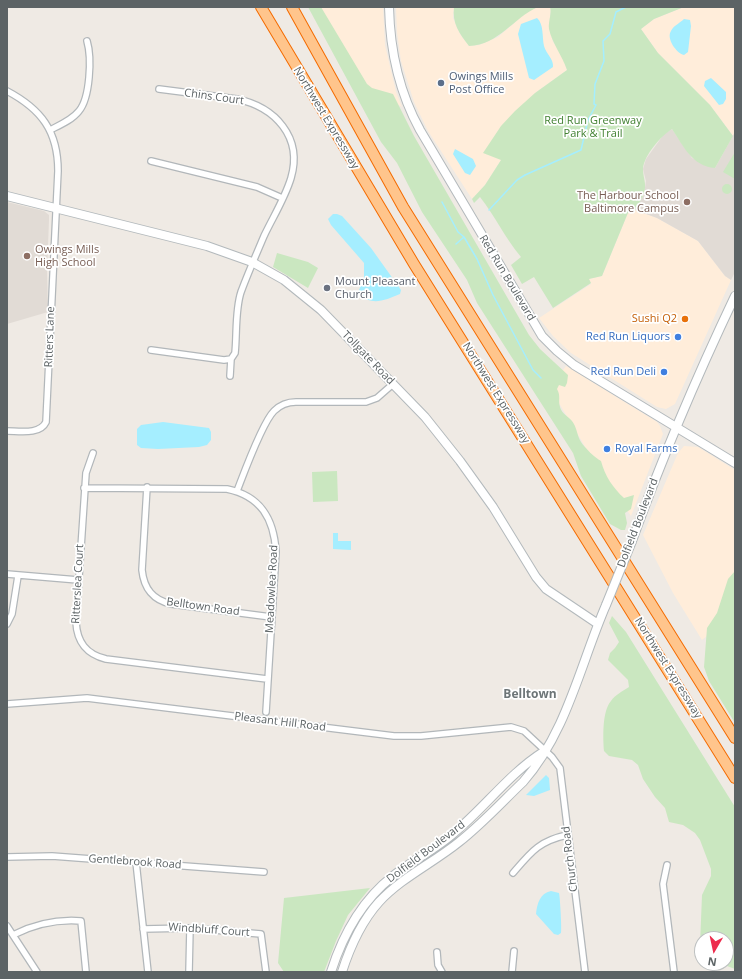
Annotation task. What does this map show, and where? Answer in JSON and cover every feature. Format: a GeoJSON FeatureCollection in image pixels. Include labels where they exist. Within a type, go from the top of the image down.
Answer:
{"type":"FeatureCollection","features":[{"type":"Feature","properties":{"kind":"highway","name":"Northwest Expressway"},"geometry":{"type":"LineString","coordinates":[[261,7],[410,257],[735,778]]}},
{"type":"Feature","properties":{"kind":"highway","name":"Northwest Expressway"},"geometry":{"type":"LineString","coordinates":[[292,7],[407,214],[735,738]]}},
{"type":"Feature","properties":{"kind":"main road","name":"Red Run Boulevard"},"geometry":{"type":"LineString","coordinates":[[389,7],[394,57],[407,104],[420,130],[542,336],[574,365],[735,463]]}},
{"type":"Feature","properties":{"kind":"main road","name":"Tollgate Road"},"geometry":{"type":"LineString","coordinates":[[7,196],[207,246],[252,262],[284,280],[307,296],[425,417],[460,462],[492,507],[536,577],[546,589],[598,624]]}},
{"type":"Feature","properties":{"kind":"main road","name":"Dolfield Boulevard"},"geometry":{"type":"LineString","coordinates":[[342,972],[353,943],[364,922],[379,902],[399,884],[445,852],[476,827],[524,782],[546,751],[563,719],[598,624],[632,541],[650,490],[685,407],[735,296]]}},
{"type":"Feature","properties":{"kind":"main road","name":"Dolfield Boulevard"},"geometry":{"type":"LineString","coordinates":[[331,972],[353,921],[377,890],[394,875],[455,833],[531,762],[546,751]]}},
{"type":"Feature","properties":{"kind":"street"},"geometry":{"type":"LineString","coordinates":[[7,91],[33,107],[50,130],[70,119],[84,104],[90,58],[87,42]]}},
{"type":"Feature","properties":{"kind":"street","name":"Chins Court"},"geometry":{"type":"LineString","coordinates":[[159,89],[247,101],[257,104],[273,114],[290,138],[293,154],[291,177],[252,262],[241,294],[235,353],[231,359],[230,376]]}},
{"type":"Feature","properties":{"kind":"street","name":"Ritters Lane"},"geometry":{"type":"LineString","coordinates":[[7,431],[37,430],[44,426],[46,422],[58,160],[50,130]]}},
{"type":"Feature","properties":{"kind":"street"},"geometry":{"type":"LineString","coordinates":[[151,161],[244,183],[282,198]]}},
{"type":"Feature","properties":{"kind":"street"},"geometry":{"type":"LineString","coordinates":[[151,350],[224,360],[231,359]]}},
{"type":"Feature","properties":{"kind":"street"},"geometry":{"type":"LineString","coordinates":[[237,491],[268,420],[278,407],[289,402],[366,402],[377,398],[393,384]]}},
{"type":"Feature","properties":{"kind":"street","name":"Ritterslea Court"},"geometry":{"type":"LineString","coordinates":[[93,453],[86,473],[84,488],[76,629],[80,642],[92,654],[106,659],[267,679]]}},
{"type":"Feature","properties":{"kind":"street","name":"Belltown Road"},"geometry":{"type":"LineString","coordinates":[[146,487],[142,570],[143,580],[151,594],[162,602],[171,604],[271,617]]}},
{"type":"Feature","properties":{"kind":"street","name":"Meadowlea Road"},"geometry":{"type":"LineString","coordinates":[[84,488],[218,488],[237,491],[254,501],[266,514],[274,532],[276,552],[266,712]]}},
{"type":"Feature","properties":{"kind":"street"},"geometry":{"type":"LineString","coordinates":[[7,574],[78,580]]}},
{"type":"Feature","properties":{"kind":"street"},"geometry":{"type":"LineString","coordinates":[[7,624],[12,614],[18,576]]}},
{"type":"Feature","properties":{"kind":"street","name":"Pleasant Hill Road"},"geometry":{"type":"LineString","coordinates":[[7,704],[87,698],[394,736],[421,736],[511,727],[524,731],[546,751]]}},
{"type":"Feature","properties":{"kind":"street","name":"Church Road"},"geometry":{"type":"LineString","coordinates":[[546,751],[557,761],[560,768],[567,836],[585,972]]}},
{"type":"Feature","properties":{"kind":"street"},"geometry":{"type":"LineString","coordinates":[[513,873],[536,846],[553,838],[567,836]]}},
{"type":"Feature","properties":{"kind":"street","name":"Gentlebrook Road"},"geometry":{"type":"LineString","coordinates":[[7,857],[40,855],[264,872]]}},
{"type":"Feature","properties":{"kind":"street"},"geometry":{"type":"LineString","coordinates":[[136,862],[148,972]]}},
{"type":"Feature","properties":{"kind":"street"},"geometry":{"type":"LineString","coordinates":[[667,865],[663,884],[674,972]]}},
{"type":"Feature","properties":{"kind":"street"},"geometry":{"type":"LineString","coordinates":[[13,935],[34,925],[48,922],[81,920],[86,972]]}},
{"type":"Feature","properties":{"kind":"street"},"geometry":{"type":"LineString","coordinates":[[7,926],[37,972]]}},
{"type":"Feature","properties":{"kind":"street"},"geometry":{"type":"LineString","coordinates":[[189,972],[190,928]]}},
{"type":"Feature","properties":{"kind":"street","name":"Windbluff Court"},"geometry":{"type":"LineString","coordinates":[[143,929],[190,928],[261,934],[266,972]]}},
{"type":"Feature","properties":{"kind":"street"},"geometry":{"type":"LineString","coordinates":[[512,972],[514,951]]}},
{"type":"Feature","properties":{"kind":"street"},"geometry":{"type":"LineString","coordinates":[[436,952],[438,965],[442,972]]}},
{"type":"Feature","properties":{"kind":"shaded area"},"geometry":{"type":"Polygon","coordinates":[[[317,7],[383,7],[385,45],[396,92],[402,107],[360,84],[317,7]]]}},
{"type":"Feature","properties":{"kind":"shaded area"},"geometry":{"type":"Polygon","coordinates":[[[396,7],[454,7],[453,18],[460,34],[469,46],[479,45],[498,37],[528,11],[538,7],[551,7],[549,28],[553,42],[562,54],[567,70],[535,93],[501,160],[485,185],[472,199],[428,131],[414,102],[401,61],[397,32],[396,7]]]}},
{"type":"Feature","properties":{"kind":"shaded area"},"geometry":{"type":"Polygon","coordinates":[[[684,7],[735,7],[735,132],[733,136],[710,105],[658,53],[641,29],[654,19],[684,7]]]}},
{"type":"Feature","properties":{"kind":"shaded area","name":"The Harbour School Baltimore Campus"},"geometry":{"type":"Polygon","coordinates":[[[672,129],[692,158],[715,168],[735,132],[735,272],[731,280],[725,276],[698,241],[657,218],[635,210],[644,194],[646,181],[643,169],[646,159],[664,134],[672,129]]]}},
{"type":"Feature","properties":{"kind":"shaded area","name":"Owings Mills High School"},"geometry":{"type":"Polygon","coordinates":[[[7,202],[44,211],[49,215],[49,220],[47,272],[48,312],[7,324],[7,202]]]}},
{"type":"Feature","properties":{"kind":"shaded area"},"geometry":{"type":"Polygon","coordinates":[[[630,208],[657,218],[698,241],[725,276],[731,280],[675,404],[666,409],[657,407],[571,353],[553,336],[539,318],[591,284],[589,279],[602,276],[630,208]]]}},
{"type":"Feature","properties":{"kind":"shaded area"},"geometry":{"type":"Polygon","coordinates":[[[566,366],[657,422],[660,426],[663,434],[631,516],[596,465],[550,388],[566,366]]]}},
{"type":"Feature","properties":{"kind":"shaded area"},"geometry":{"type":"Polygon","coordinates":[[[684,446],[698,447],[735,470],[735,614],[702,640],[673,593],[643,535],[678,453],[684,446]]]}},
{"type":"Feature","properties":{"kind":"green space"},"geometry":{"type":"Polygon","coordinates":[[[308,7],[321,7],[367,84],[372,88],[393,94],[414,136],[529,335],[540,349],[568,375],[565,387],[559,385],[557,389],[561,409],[574,423],[583,444],[601,461],[607,477],[616,490],[624,498],[634,495],[631,509],[625,513],[627,523],[625,530],[621,530],[610,524],[581,476],[573,453],[477,303],[467,280],[422,212],[397,163],[381,142],[308,7]]]}},
{"type":"Feature","properties":{"kind":"green space"},"geometry":{"type":"Polygon","coordinates":[[[454,7],[538,7],[489,41],[469,46],[462,37],[455,23],[454,7]]]}},
{"type":"Feature","properties":{"kind":"green space","name":"Red Run Greenway Park & Trail"},"geometry":{"type":"Polygon","coordinates":[[[550,7],[684,7],[654,19],[641,29],[658,53],[710,105],[733,136],[715,168],[700,164],[694,160],[672,129],[663,136],[646,158],[643,169],[645,190],[635,210],[630,208],[602,276],[589,279],[591,283],[553,308],[534,277],[522,284],[511,265],[521,257],[480,197],[474,203],[472,199],[485,185],[501,160],[483,153],[501,126],[535,93],[567,70],[552,39],[549,29],[551,12],[550,7]]]}},
{"type":"Feature","properties":{"kind":"green space"},"geometry":{"type":"Polygon","coordinates":[[[735,152],[735,179],[723,172],[735,152]]]}},
{"type":"Feature","properties":{"kind":"green space"},"geometry":{"type":"Polygon","coordinates":[[[727,184],[732,189],[727,194],[722,189],[727,184]]]}},
{"type":"Feature","properties":{"kind":"green space"},"geometry":{"type":"Polygon","coordinates":[[[277,253],[308,262],[318,268],[308,288],[273,267],[277,253]]]}},
{"type":"Feature","properties":{"kind":"green space"},"geometry":{"type":"Polygon","coordinates":[[[337,471],[338,501],[313,502],[312,472],[337,471]]]}},
{"type":"Feature","properties":{"kind":"green space"},"geometry":{"type":"Polygon","coordinates":[[[735,571],[735,723],[709,681],[704,667],[707,628],[717,613],[728,579],[735,571]]]}},
{"type":"Feature","properties":{"kind":"green space"},"geometry":{"type":"Polygon","coordinates":[[[612,616],[626,632],[735,807],[735,969],[734,931],[701,931],[702,895],[711,876],[711,869],[700,840],[695,833],[683,825],[669,822],[665,808],[655,797],[643,779],[638,765],[632,760],[609,756],[604,751],[604,725],[608,705],[619,693],[629,687],[628,680],[608,660],[610,653],[619,642],[609,623],[612,616]]]}},
{"type":"Feature","properties":{"kind":"green space"},"geometry":{"type":"Polygon","coordinates":[[[370,888],[348,915],[324,972],[284,972],[278,963],[284,898],[370,888]]]}},
{"type":"Feature","properties":{"kind":"water"},"geometry":{"type":"Polygon","coordinates":[[[537,18],[542,27],[544,46],[552,61],[553,67],[534,80],[529,78],[518,34],[521,24],[537,18]]]}},
{"type":"Feature","properties":{"kind":"water"},"geometry":{"type":"Polygon","coordinates":[[[684,19],[690,20],[691,26],[688,52],[684,55],[681,54],[673,45],[670,34],[672,29],[684,19]]]}},
{"type":"Feature","properties":{"kind":"water"},"geometry":{"type":"Polygon","coordinates":[[[711,78],[726,92],[726,99],[723,104],[719,105],[704,86],[705,81],[711,78]]]}},
{"type":"Feature","properties":{"kind":"water"},"geometry":{"type":"Polygon","coordinates":[[[455,149],[473,159],[476,166],[470,175],[465,173],[453,154],[455,149]]]}},
{"type":"Feature","properties":{"kind":"water"},"geometry":{"type":"Polygon","coordinates":[[[333,214],[342,216],[371,248],[401,290],[400,294],[379,301],[369,300],[360,295],[359,290],[364,278],[364,263],[331,225],[328,219],[333,214]]]}},
{"type":"Feature","properties":{"kind":"water"},"geometry":{"type":"Polygon","coordinates":[[[163,422],[209,428],[211,432],[211,440],[207,445],[199,447],[158,449],[141,448],[137,445],[137,429],[141,425],[163,422]]]}},
{"type":"Feature","properties":{"kind":"water"},"geometry":{"type":"Polygon","coordinates":[[[333,533],[338,533],[338,541],[351,541],[351,550],[333,549],[333,533]]]}},
{"type":"Feature","properties":{"kind":"water"},"geometry":{"type":"Polygon","coordinates":[[[546,775],[549,778],[550,790],[534,796],[526,795],[546,775]]]}},
{"type":"Feature","properties":{"kind":"water"},"geometry":{"type":"Polygon","coordinates":[[[551,891],[559,893],[561,933],[558,935],[554,934],[536,914],[538,903],[544,894],[551,891]]]}},
{"type":"Feature","properties":{"kind":"waterway"},"geometry":{"type":"LineString","coordinates":[[489,210],[517,180],[581,150],[588,120],[596,105],[594,104],[595,84],[604,61],[603,41],[610,34],[616,12],[626,7]]}},
{"type":"Feature","properties":{"kind":"waterway"},"geometry":{"type":"LineString","coordinates":[[442,202],[458,232],[464,237],[477,259],[493,295],[533,370],[541,378]]}},
{"type":"Feature","properties":{"kind":"waterway"},"geometry":{"type":"LineString","coordinates":[[456,244],[464,237]]}},
{"type":"Feature","properties":{"kind":"place","name":"Owings Mills Post Office"},"geometry":{"type":"Point","coordinates":[441,83]}},
{"type":"Feature","properties":{"kind":"place","name":"The Harbour School Baltimore Campus"},"geometry":{"type":"Point","coordinates":[687,202]}},
{"type":"Feature","properties":{"kind":"place","name":"Owings Mills High School"},"geometry":{"type":"Point","coordinates":[27,256]}},
{"type":"Feature","properties":{"kind":"place","name":"Mount Pleasant Church"},"geometry":{"type":"Point","coordinates":[327,288]}},
{"type":"Feature","properties":{"kind":"place","name":"Sushi Q2"},"geometry":{"type":"Point","coordinates":[685,319]}},
{"type":"Feature","properties":{"kind":"place","name":"Red Run Liquors"},"geometry":{"type":"Point","coordinates":[678,337]}},
{"type":"Feature","properties":{"kind":"place","name":"Red Run Deli"},"geometry":{"type":"Point","coordinates":[664,372]}},
{"type":"Feature","properties":{"kind":"place","name":"Royal Farms"},"geometry":{"type":"Point","coordinates":[607,449]}},
{"type":"Feature","properties":{"kind":"district","name":"Belltown"},"geometry":{"type":"Point","coordinates":[530,695]}}]}
